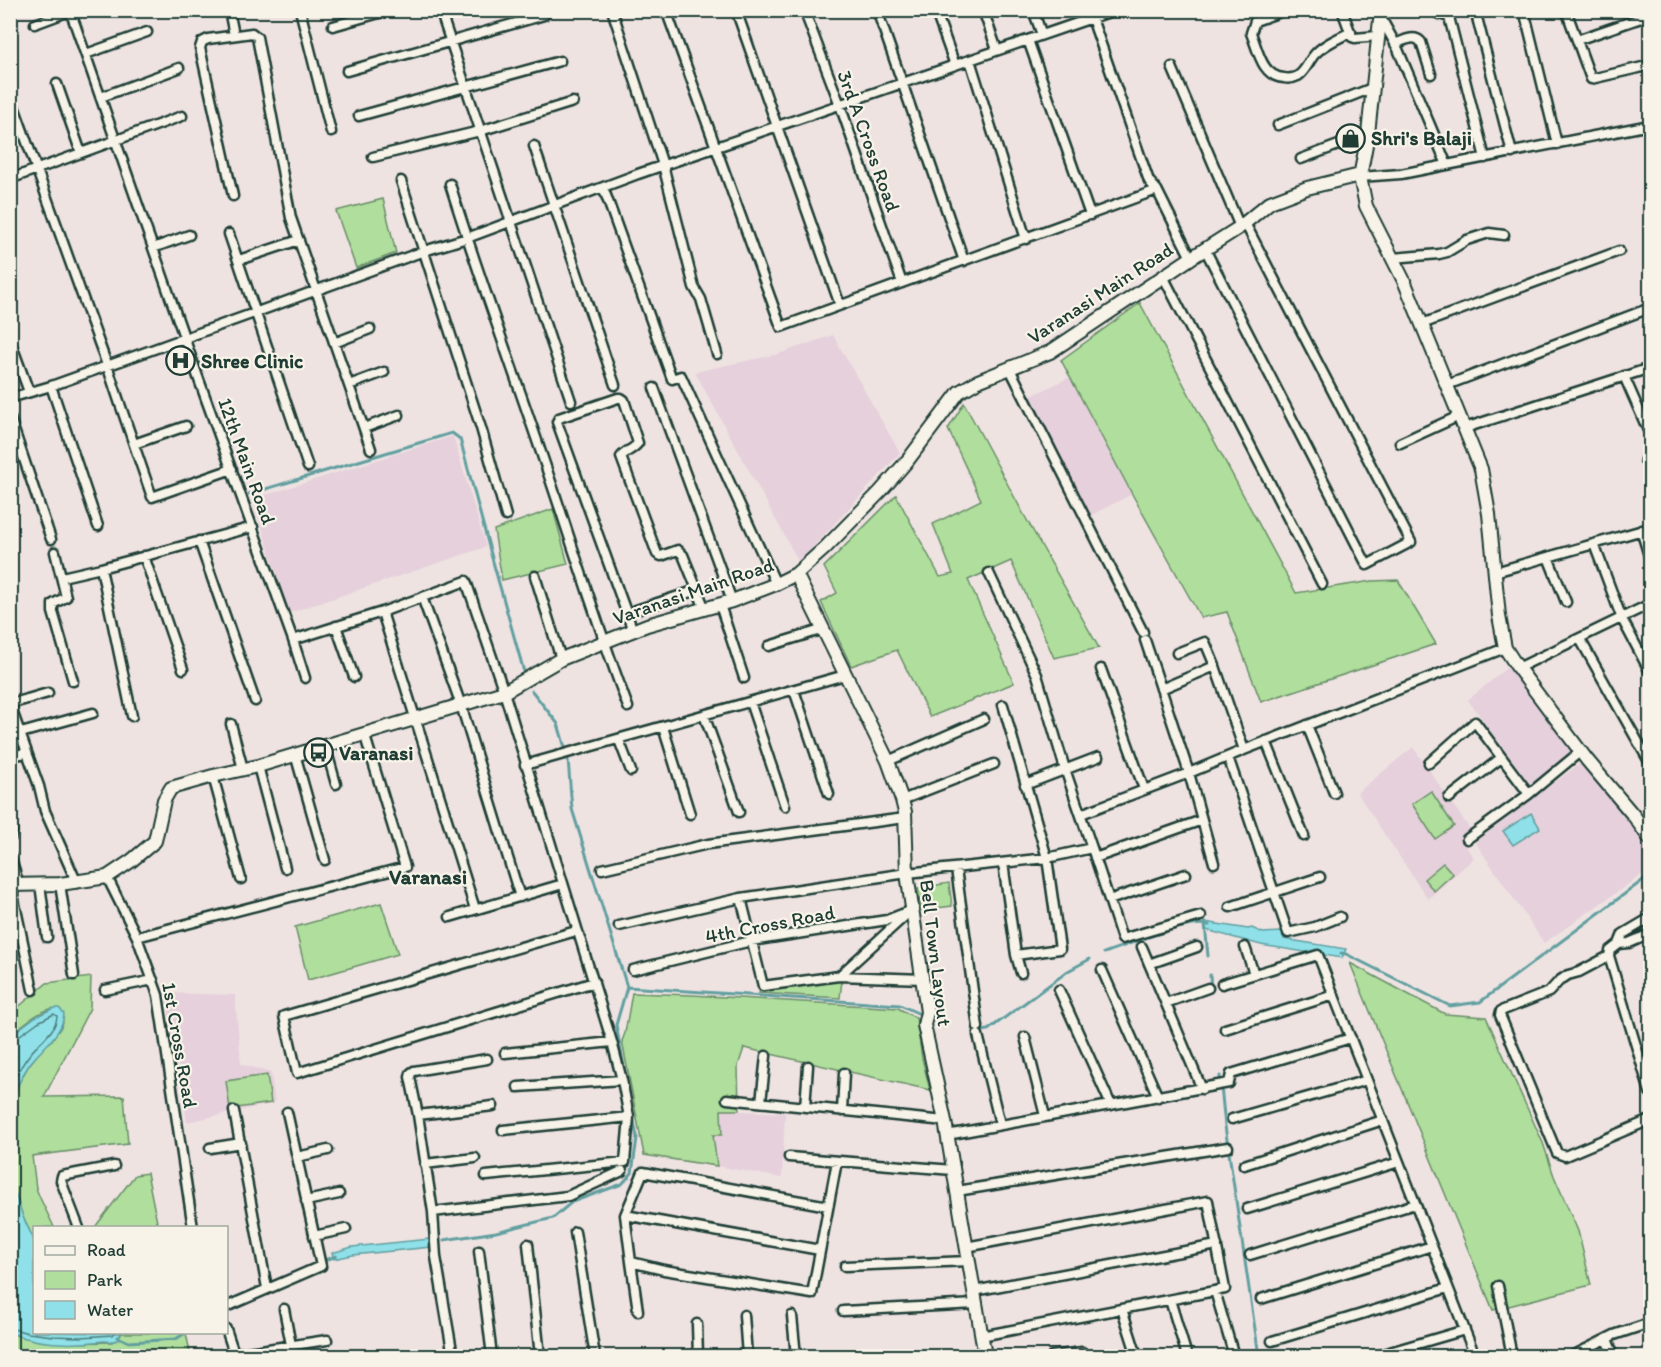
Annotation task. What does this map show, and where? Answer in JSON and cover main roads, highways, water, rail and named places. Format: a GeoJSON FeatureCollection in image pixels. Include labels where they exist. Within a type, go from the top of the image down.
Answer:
{"type":"FeatureCollection","features":[{"type":"Feature","properties":{"kind":"water"},"geometry":{"type":"Polygon","coordinates":[[[1531,813],[1540,828],[1513,845],[1503,831],[1531,813]]]}},
{"type":"Feature","properties":{"kind":"water"},"geometry":{"type":"Polygon","coordinates":[[[1205,922],[1252,928],[1263,933],[1281,932],[1284,939],[1346,949],[1342,958],[1261,945],[1206,930],[1205,922]]]}},
{"type":"Feature","properties":{"kind":"water"},"geometry":{"type":"Polygon","coordinates":[[[59,1008],[64,1014],[59,1029],[23,1074],[11,1105],[11,1035],[35,1017],[59,1008]]]}},
{"type":"Feature","properties":{"kind":"water"},"geometry":{"type":"Polygon","coordinates":[[[11,1181],[33,1238],[33,1334],[121,1334],[118,1340],[113,1341],[57,1343],[33,1340],[11,1333],[11,1181]]]}},
{"type":"Feature","properties":{"kind":"water"},"geometry":{"type":"Polygon","coordinates":[[[429,1239],[431,1247],[334,1259],[332,1253],[352,1247],[429,1239]]]}},
{"type":"Feature","properties":{"kind":"waterway"},"geometry":{"type":"LineString","coordinates":[[249,494],[452,433],[460,439],[524,672]]}},
{"type":"Feature","properties":{"kind":"waterway"},"geometry":{"type":"LineString","coordinates":[[532,691],[558,724],[566,751]]}},
{"type":"Feature","properties":{"kind":"waterway"},"geometry":{"type":"LineString","coordinates":[[568,759],[572,809],[627,987]]}},
{"type":"Feature","properties":{"kind":"waterway"},"geometry":{"type":"LineString","coordinates":[[1341,953],[1450,1006],[1480,1002],[1650,875]]}},
{"type":"Feature","properties":{"kind":"waterway"},"geometry":{"type":"LineString","coordinates":[[1104,953],[1172,930],[1199,924],[1209,925]]}},
{"type":"Feature","properties":{"kind":"waterway"},"geometry":{"type":"LineString","coordinates":[[1205,924],[1208,956]]}},
{"type":"Feature","properties":{"kind":"waterway"},"geometry":{"type":"LineString","coordinates":[[983,1031],[988,1030],[1068,971],[1090,959]]}},
{"type":"Feature","properties":{"kind":"waterway"},"geometry":{"type":"LineString","coordinates":[[1210,975],[1211,989]]}},
{"type":"Feature","properties":{"kind":"waterway"},"geometry":{"type":"LineString","coordinates":[[627,1083],[616,1025],[627,987],[900,1005],[922,1015]]}},
{"type":"Feature","properties":{"kind":"waterway"},"geometry":{"type":"LineString","coordinates":[[1220,1076],[1225,1126],[1259,1356]]}},
{"type":"Feature","properties":{"kind":"waterway"},"geometry":{"type":"LineString","coordinates":[[444,1240],[496,1232],[553,1218],[572,1202],[622,1184],[632,1173],[637,1138],[633,1116]]}},
{"type":"Feature","properties":{"kind":"waterway"},"geometry":{"type":"LineString","coordinates":[[323,1261],[336,1256]]}},
{"type":"Feature","properties":{"kind":"waterway"},"geometry":{"type":"LineString","coordinates":[[228,1301],[294,1273]]}},
{"type":"Feature","properties":{"kind":"waterway"},"geometry":{"type":"LineString","coordinates":[[118,1337],[129,1342],[176,1339],[184,1334]]}},
{"type":"Feature","properties":{"kind":"place","name":"Shri's Balaji"},"geometry":{"type":"Point","coordinates":[1350,138]}},
{"type":"Feature","properties":{"kind":"place","name":"Shree Clinic"},"geometry":{"type":"Point","coordinates":[180,361]}},
{"type":"Feature","properties":{"kind":"place","name":"Varanasi"},"geometry":{"type":"Point","coordinates":[318,753]}},
{"type":"Feature","properties":{"kind":"district","name":"Varanasi"},"geometry":{"type":"Point","coordinates":[428,876]}}]}
